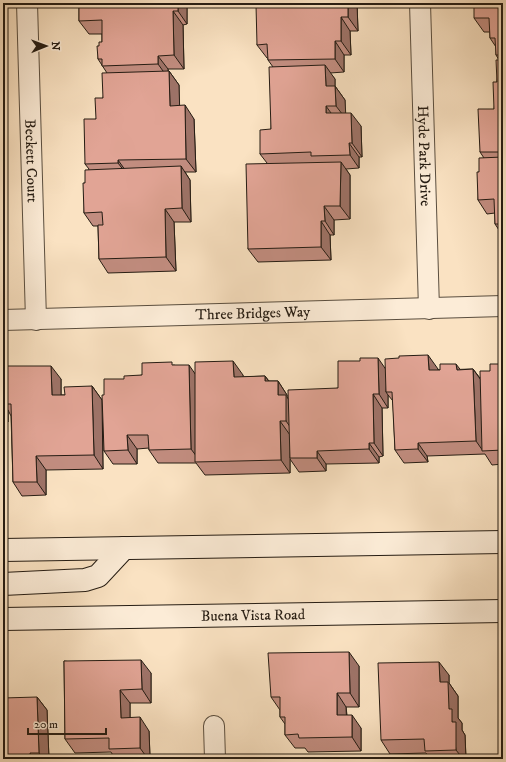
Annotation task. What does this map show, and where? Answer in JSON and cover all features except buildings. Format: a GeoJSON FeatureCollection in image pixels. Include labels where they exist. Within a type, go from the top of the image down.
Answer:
{"type":"FeatureCollection","features":[{"type":"Feature","properties":{"kind":"main road"},"geometry":{"type":"LineString","coordinates":[[3,550],[503,542]]}},
{"type":"Feature","properties":{"kind":"main road"},"geometry":{"type":"LineString","coordinates":[[3,584],[85,580],[98,576],[124,548]]}},
{"type":"Feature","properties":{"kind":"main road","name":"Buena Vista Road"},"geometry":{"type":"LineString","coordinates":[[3,619],[503,611]]}},
{"type":"Feature","properties":{"kind":"street","name":"Beckett Court"},"geometry":{"type":"LineString","coordinates":[[27,3],[36,320]]}},
{"type":"Feature","properties":{"kind":"street","name":"Hyde Park Drive"},"geometry":{"type":"LineString","coordinates":[[420,3],[429,308]]}},
{"type":"Feature","properties":{"kind":"street","name":"Three Bridges Way"},"geometry":{"type":"LineString","coordinates":[[3,320],[503,306]]}},
{"type":"Feature","properties":{"kind":"street"},"geometry":{"type":"LineString","coordinates":[[214,726],[215,759]]}}]}
